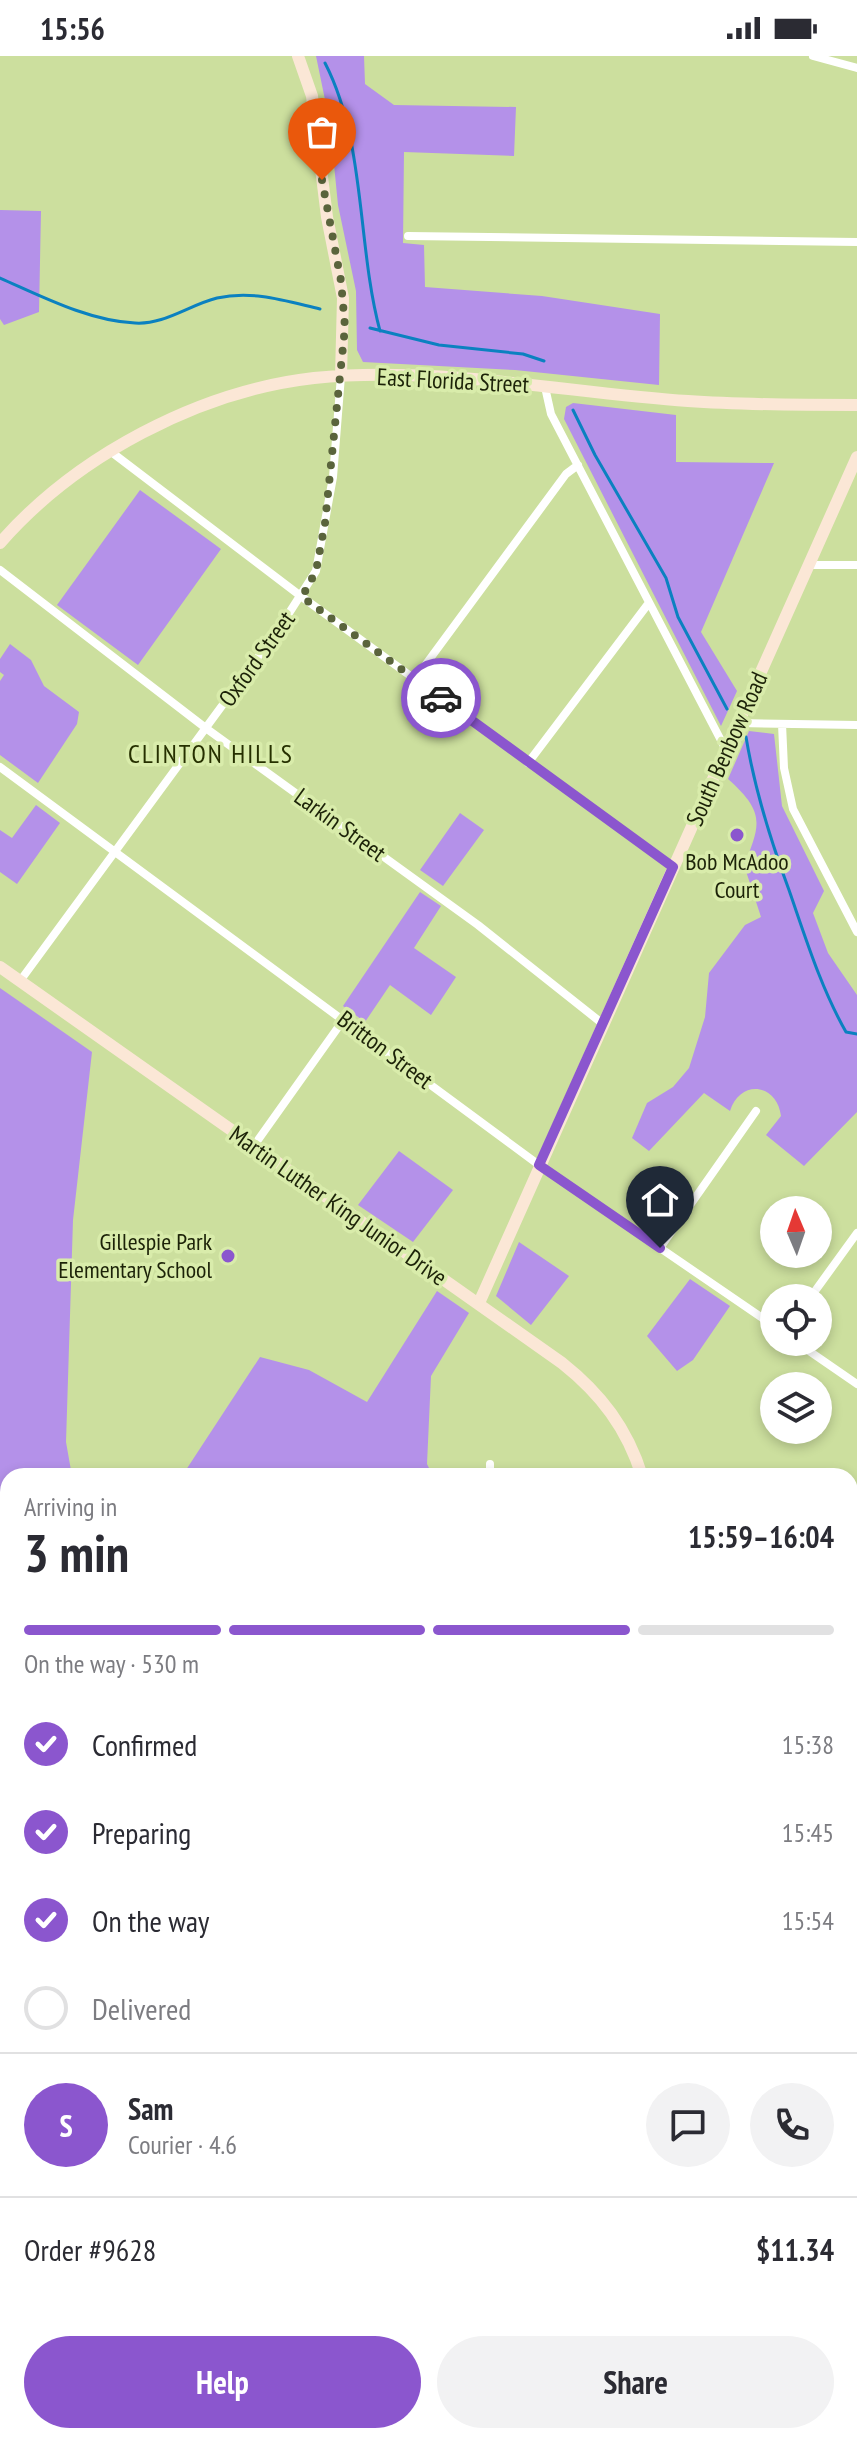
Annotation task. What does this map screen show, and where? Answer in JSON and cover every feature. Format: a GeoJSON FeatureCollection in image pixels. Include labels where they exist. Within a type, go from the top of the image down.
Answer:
{"type":"FeatureCollection","features":[{"type":"Feature","properties":{"kind":"main road"},"geometry":{"type":"LineString","coordinates":[[298,56],[316,118],[327,217],[343,298],[341,376]]}},
{"type":"Feature","properties":{"kind":"main road","name":"East Florida Street"},"geometry":{"type":"LineString","coordinates":[[0,543],[50,494],[110,451],[173,418],[298,380],[341,376],[545,387],[690,401],[857,405]]}},
{"type":"Feature","properties":{"kind":"main road","name":"South Benbow Road"},"geometry":{"type":"LineString","coordinates":[[479,1303],[857,457]]}},
{"type":"Feature","properties":{"kind":"main road","name":"Martin Luther King Junior Drive"},"geometry":{"type":"LineString","coordinates":[[0,967],[252,1148],[562,1363],[595,1392],[623,1429],[639,1468]]}},
{"type":"Feature","properties":{"kind":"street"},"geometry":{"type":"LineString","coordinates":[[813,56],[857,68]]}},
{"type":"Feature","properties":{"kind":"street"},"geometry":{"type":"LineString","coordinates":[[408,236],[857,242]]}},
{"type":"Feature","properties":{"kind":"street","name":"Oxford Street"},"geometry":{"type":"LineString","coordinates":[[20,981],[207,729],[302,597],[316,571],[333,477],[341,376]]}},
{"type":"Feature","properties":{"kind":"street"},"geometry":{"type":"LineString","coordinates":[[545,387],[551,414],[727,751]]}},
{"type":"Feature","properties":{"kind":"street"},"geometry":{"type":"LineString","coordinates":[[110,451],[302,597],[673,867]]}},
{"type":"Feature","properties":{"kind":"street"},"geometry":{"type":"LineString","coordinates":[[415,679],[566,474],[578,465]]}},
{"type":"Feature","properties":{"kind":"street"},"geometry":{"type":"LineString","coordinates":[[810,565],[857,565]]}},
{"type":"Feature","properties":{"kind":"street","name":"Larkin Street"},"geometry":{"type":"LineString","coordinates":[[0,570],[207,729],[478,925],[603,1024]]}},
{"type":"Feature","properties":{"kind":"street"},"geometry":{"type":"LineString","coordinates":[[528,763],[648,604]]}},
{"type":"Feature","properties":{"kind":"street"},"geometry":{"type":"LineString","coordinates":[[739,723],[857,725]]}},
{"type":"Feature","properties":{"kind":"street"},"geometry":{"type":"LineString","coordinates":[[782,724],[784,768],[793,809],[857,932]]}},
{"type":"Feature","properties":{"kind":"street","name":"Britton Street"},"geometry":{"type":"LineString","coordinates":[[0,767],[539,1165],[760,1316]]}},
{"type":"Feature","properties":{"kind":"street"},"geometry":{"type":"LineString","coordinates":[[252,1148],[344,1019]]}},
{"type":"Feature","properties":{"kind":"street"},"geometry":{"type":"LineString","coordinates":[[660,1248],[756,1111]]}},
{"type":"Feature","properties":{"kind":"street"},"geometry":{"type":"LineString","coordinates":[[820,1284],[857,1233]]}},
{"type":"Feature","properties":{"kind":"street"},"geometry":{"type":"LineString","coordinates":[[816,1356],[857,1384]]}},
{"type":"Feature","properties":{"kind":"shaded area"},"geometry":{"type":"Polygon","coordinates":[[[316,56],[364,56],[365,84],[394,105],[516,107],[514,156],[404,152],[403,243],[424,245],[425,287],[542,296],[660,314],[659,385],[515,370],[363,362],[357,350],[356,291],[338,205],[330,124],[316,56]]]}},
{"type":"Feature","properties":{"kind":"shaded area"},"geometry":{"type":"Polygon","coordinates":[[[0,210],[41,211],[39,312],[4,325],[0,319],[0,210]]]}},
{"type":"Feature","properties":{"kind":"shaded area"},"geometry":{"type":"Polygon","coordinates":[[[573,403],[676,415],[676,462],[774,463],[701,632],[737,691],[721,726],[564,419],[566,407],[573,403]]]}},
{"type":"Feature","properties":{"kind":"shaded area"},"geometry":{"type":"Polygon","coordinates":[[[140,490],[221,549],[138,665],[57,605],[140,490]]]}},
{"type":"Feature","properties":{"kind":"shaded area"},"geometry":{"type":"Polygon","coordinates":[[[10,644],[31,660],[44,686],[79,712],[77,724],[38,783],[0,755],[0,681],[4,675],[0,672],[0,659],[10,644]]]}},
{"type":"Feature","properties":{"kind":"shaded area"},"geometry":{"type":"Polygon","coordinates":[[[749,731],[774,734],[782,806],[824,891],[813,913],[828,953],[857,995],[857,1112],[804,1166],[766,1135],[781,1116],[773,1097],[758,1089],[742,1094],[730,1111],[704,1093],[649,1151],[632,1138],[647,1103],[673,1087],[689,1068],[705,1017],[709,973],[745,925],[761,917],[744,865],[756,828],[754,810],[728,779],[749,731]]]}},
{"type":"Feature","properties":{"kind":"shaded area"},"geometry":{"type":"Polygon","coordinates":[[[36,805],[60,823],[17,884],[0,872],[0,830],[12,838],[36,805]]]}},
{"type":"Feature","properties":{"kind":"shaded area"},"geometry":{"type":"Polygon","coordinates":[[[460,813],[484,830],[443,886],[420,870],[460,813]]]}},
{"type":"Feature","properties":{"kind":"shaded area"},"geometry":{"type":"Polygon","coordinates":[[[420,892],[441,906],[414,948],[456,977],[431,1015],[390,985],[365,1022],[343,1006],[420,892]]]}},
{"type":"Feature","properties":{"kind":"shaded area"},"geometry":{"type":"Polygon","coordinates":[[[0,988],[92,1052],[73,1220],[66,1442],[71,1468],[0,1468],[0,988]]]}},
{"type":"Feature","properties":{"kind":"shaded area"},"geometry":{"type":"Polygon","coordinates":[[[399,1151],[453,1190],[413,1242],[358,1205],[399,1151]]]}},
{"type":"Feature","properties":{"kind":"shaded area"},"geometry":{"type":"Polygon","coordinates":[[[519,1242],[569,1276],[531,1325],[496,1296],[519,1242]]]}},
{"type":"Feature","properties":{"kind":"shaded area"},"geometry":{"type":"Polygon","coordinates":[[[690,1279],[730,1306],[693,1360],[677,1371],[647,1336],[690,1279]]]}},
{"type":"Feature","properties":{"kind":"shaded area"},"geometry":{"type":"Polygon","coordinates":[[[437,1291],[469,1313],[431,1376],[429,1468],[187,1468],[260,1357],[309,1370],[367,1402],[437,1291]]]}},
{"type":"Feature","properties":{"kind":"waterway"},"geometry":{"type":"LineString","coordinates":[[325,63],[348,126],[367,264],[380,331]]}},
{"type":"Feature","properties":{"kind":"waterway"},"geometry":{"type":"LineString","coordinates":[[0,278],[83,313],[135,323],[156,321],[207,301],[230,296],[269,298],[320,309]]}},
{"type":"Feature","properties":{"kind":"waterway"},"geometry":{"type":"LineString","coordinates":[[370,328],[439,345],[523,354],[544,361]]}},
{"type":"Feature","properties":{"kind":"waterway"},"geometry":{"type":"LineString","coordinates":[[573,410],[595,455],[666,578],[678,617],[727,709]]}},
{"type":"Feature","properties":{"kind":"waterway"},"geometry":{"type":"LineString","coordinates":[[746,737],[769,833],[814,963],[846,1032],[857,1034]]}},
{"type":"Feature","properties":{"kind":"way so far"},"geometry":{"type":"LineString","coordinates":[[322,180],[341,281],[345,327],[333,477],[316,571],[302,597],[441,698]]}},
{"type":"Feature","properties":{"kind":"place","name":"Bob McAdoo Court"},"geometry":{"type":"Point","coordinates":[737,835]}},
{"type":"Feature","properties":{"kind":"place","name":"Gillespie Park Elementary School"},"geometry":{"type":"Point","coordinates":[228,1256]}},
{"type":"Feature","properties":{"kind":"district","name":"CLINTON HILLS"},"geometry":{"type":"Point","coordinates":[211,754]}},
{"type":"Feature","properties":{"kind":"route"},"geometry":{"type":"LineString","coordinates":[[441,698],[673,867],[539,1165],[660,1248]]}}]}
